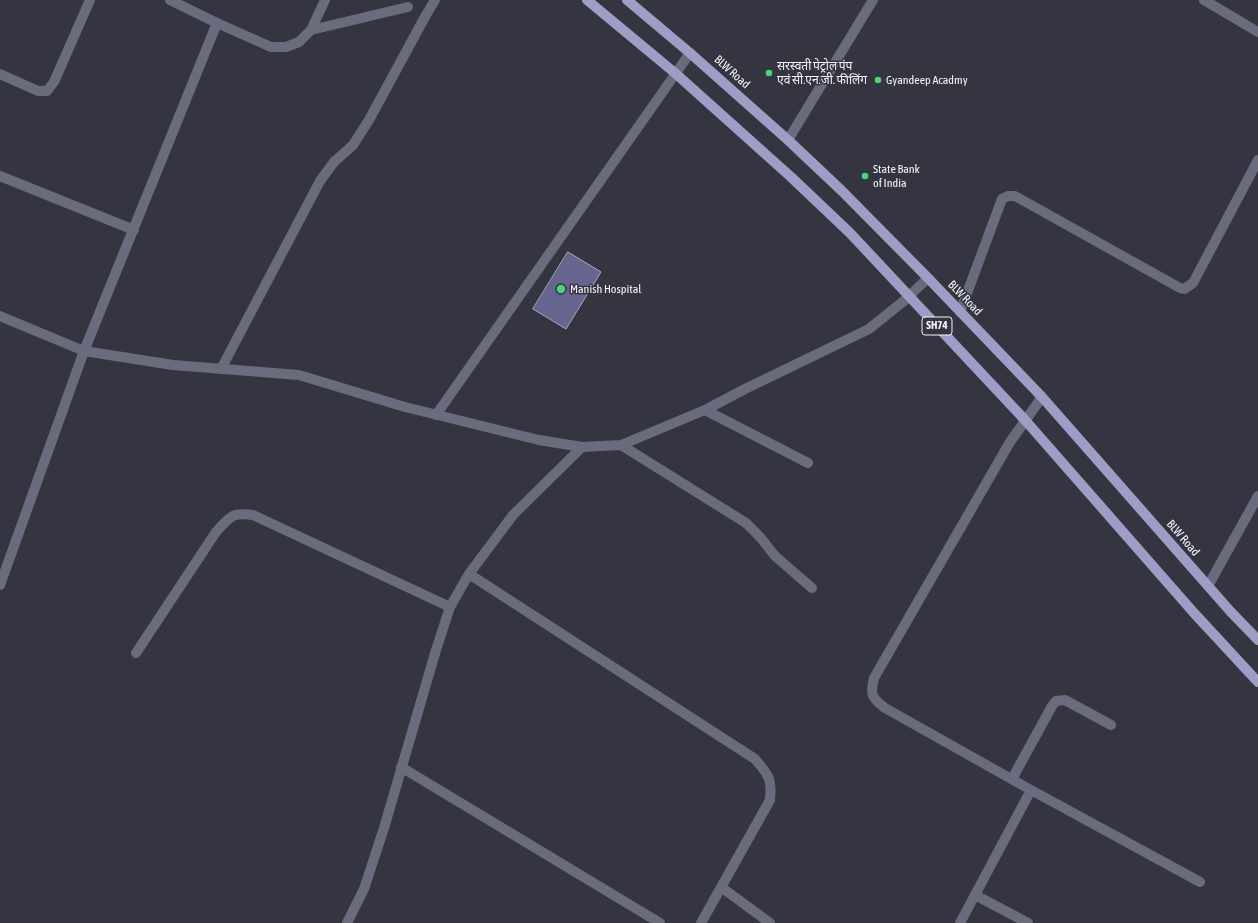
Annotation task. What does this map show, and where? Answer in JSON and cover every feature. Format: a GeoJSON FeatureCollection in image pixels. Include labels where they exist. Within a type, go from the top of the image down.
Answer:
{"type":"FeatureCollection","features":[{"type":"Feature","properties":{"kind":"main road","name":"SH74"},"geometry":{"type":"LineString","coordinates":[[586,0],[675,73],[796,182],[850,233],[1025,420],[1194,613],[1258,682]]}},
{"type":"Feature","properties":{"kind":"main road","name":"BLW Road"},"geometry":{"type":"LineString","coordinates":[[627,0],[690,52],[788,140],[842,191],[928,278],[1042,397],[1208,586],[1258,640]]}},
{"type":"Feature","properties":{"kind":"street"},"geometry":{"type":"LineString","coordinates":[[0,74],[38,91],[47,90],[54,82],[90,0]]}},
{"type":"Feature","properties":{"kind":"street"},"geometry":{"type":"LineString","coordinates":[[170,0],[217,24],[271,47],[286,47],[299,42],[311,30],[325,0]]}},
{"type":"Feature","properties":{"kind":"street"},"geometry":{"type":"LineString","coordinates":[[221,369],[320,181],[334,162],[353,145],[369,120],[426,15],[436,0]]}},
{"type":"Feature","properties":{"kind":"street"},"geometry":{"type":"LineString","coordinates":[[788,140],[873,0]]}},
{"type":"Feature","properties":{"kind":"street"},"geometry":{"type":"LineString","coordinates":[[1204,0],[1258,32]]}},
{"type":"Feature","properties":{"kind":"street"},"geometry":{"type":"LineString","coordinates":[[311,30],[408,7]]}},
{"type":"Feature","properties":{"kind":"street"},"geometry":{"type":"LineString","coordinates":[[0,585],[84,351],[217,24]]}},
{"type":"Feature","properties":{"kind":"street"},"geometry":{"type":"LineString","coordinates":[[436,415],[690,52]]}},
{"type":"Feature","properties":{"kind":"street"},"geometry":{"type":"LineString","coordinates":[[960,312],[1002,199],[1008,196],[1015,196],[1180,288],[1184,289],[1189,287],[1193,283],[1258,160]]}},
{"type":"Feature","properties":{"kind":"street"},"geometry":{"type":"LineString","coordinates":[[0,176],[134,230]]}},
{"type":"Feature","properties":{"kind":"street"},"geometry":{"type":"LineString","coordinates":[[0,316],[84,351],[173,365],[299,375],[436,415],[539,440],[582,447],[621,445],[705,410],[869,329],[928,278]]}},
{"type":"Feature","properties":{"kind":"street"},"geometry":{"type":"LineString","coordinates":[[1042,397],[1010,442],[874,678],[871,689],[874,699],[885,708],[1031,790],[1200,882]]}},
{"type":"Feature","properties":{"kind":"street"},"geometry":{"type":"LineString","coordinates":[[705,410],[808,463]]}},
{"type":"Feature","properties":{"kind":"street"},"geometry":{"type":"LineString","coordinates":[[621,445],[746,523],[760,537],[775,556],[812,588]]}},
{"type":"Feature","properties":{"kind":"street"},"geometry":{"type":"LineString","coordinates":[[347,923],[364,889],[384,828],[450,607],[469,574],[513,516],[582,447]]}},
{"type":"Feature","properties":{"kind":"street"},"geometry":{"type":"LineString","coordinates":[[1208,586],[1258,496]]}},
{"type":"Feature","properties":{"kind":"street"},"geometry":{"type":"LineString","coordinates":[[136,653],[216,532],[230,517],[242,514],[253,516],[450,607]]}},
{"type":"Feature","properties":{"kind":"street"},"geometry":{"type":"LineString","coordinates":[[469,574],[755,759],[766,772],[771,785],[770,800],[701,923]]}},
{"type":"Feature","properties":{"kind":"street"},"geometry":{"type":"LineString","coordinates":[[1012,779],[1056,701],[1065,700],[1111,725]]}},
{"type":"Feature","properties":{"kind":"street"},"geometry":{"type":"LineString","coordinates":[[401,767],[660,923]]}},
{"type":"Feature","properties":{"kind":"street"},"geometry":{"type":"LineString","coordinates":[[960,923],[1031,790]]}},
{"type":"Feature","properties":{"kind":"street"},"geometry":{"type":"LineString","coordinates":[[721,887],[770,923]]}},
{"type":"Feature","properties":{"kind":"street"},"geometry":{"type":"LineString","coordinates":[[975,895],[1028,923]]}},
{"type":"Feature","properties":{"kind":"building"},"geometry":{"type":"Polygon","coordinates":[[[568,252],[601,272],[566,329],[533,309],[568,252]]]}},
{"type":"Feature","properties":{"kind":"place","name":"सरस्वती पेट्रोल पंप एवं सी.एन.जी. फीलिंग"},"geometry":{"type":"Point","coordinates":[769,73]}},
{"type":"Feature","properties":{"kind":"place","name":"Gyandeep Acadmy"},"geometry":{"type":"Point","coordinates":[878,80]}},
{"type":"Feature","properties":{"kind":"place","name":"State Bank of India"},"geometry":{"type":"Point","coordinates":[865,176]}},
{"type":"Feature","properties":{"kind":"place","name":"Manish Hospital"},"geometry":{"type":"Point","coordinates":[561,289]}}]}
